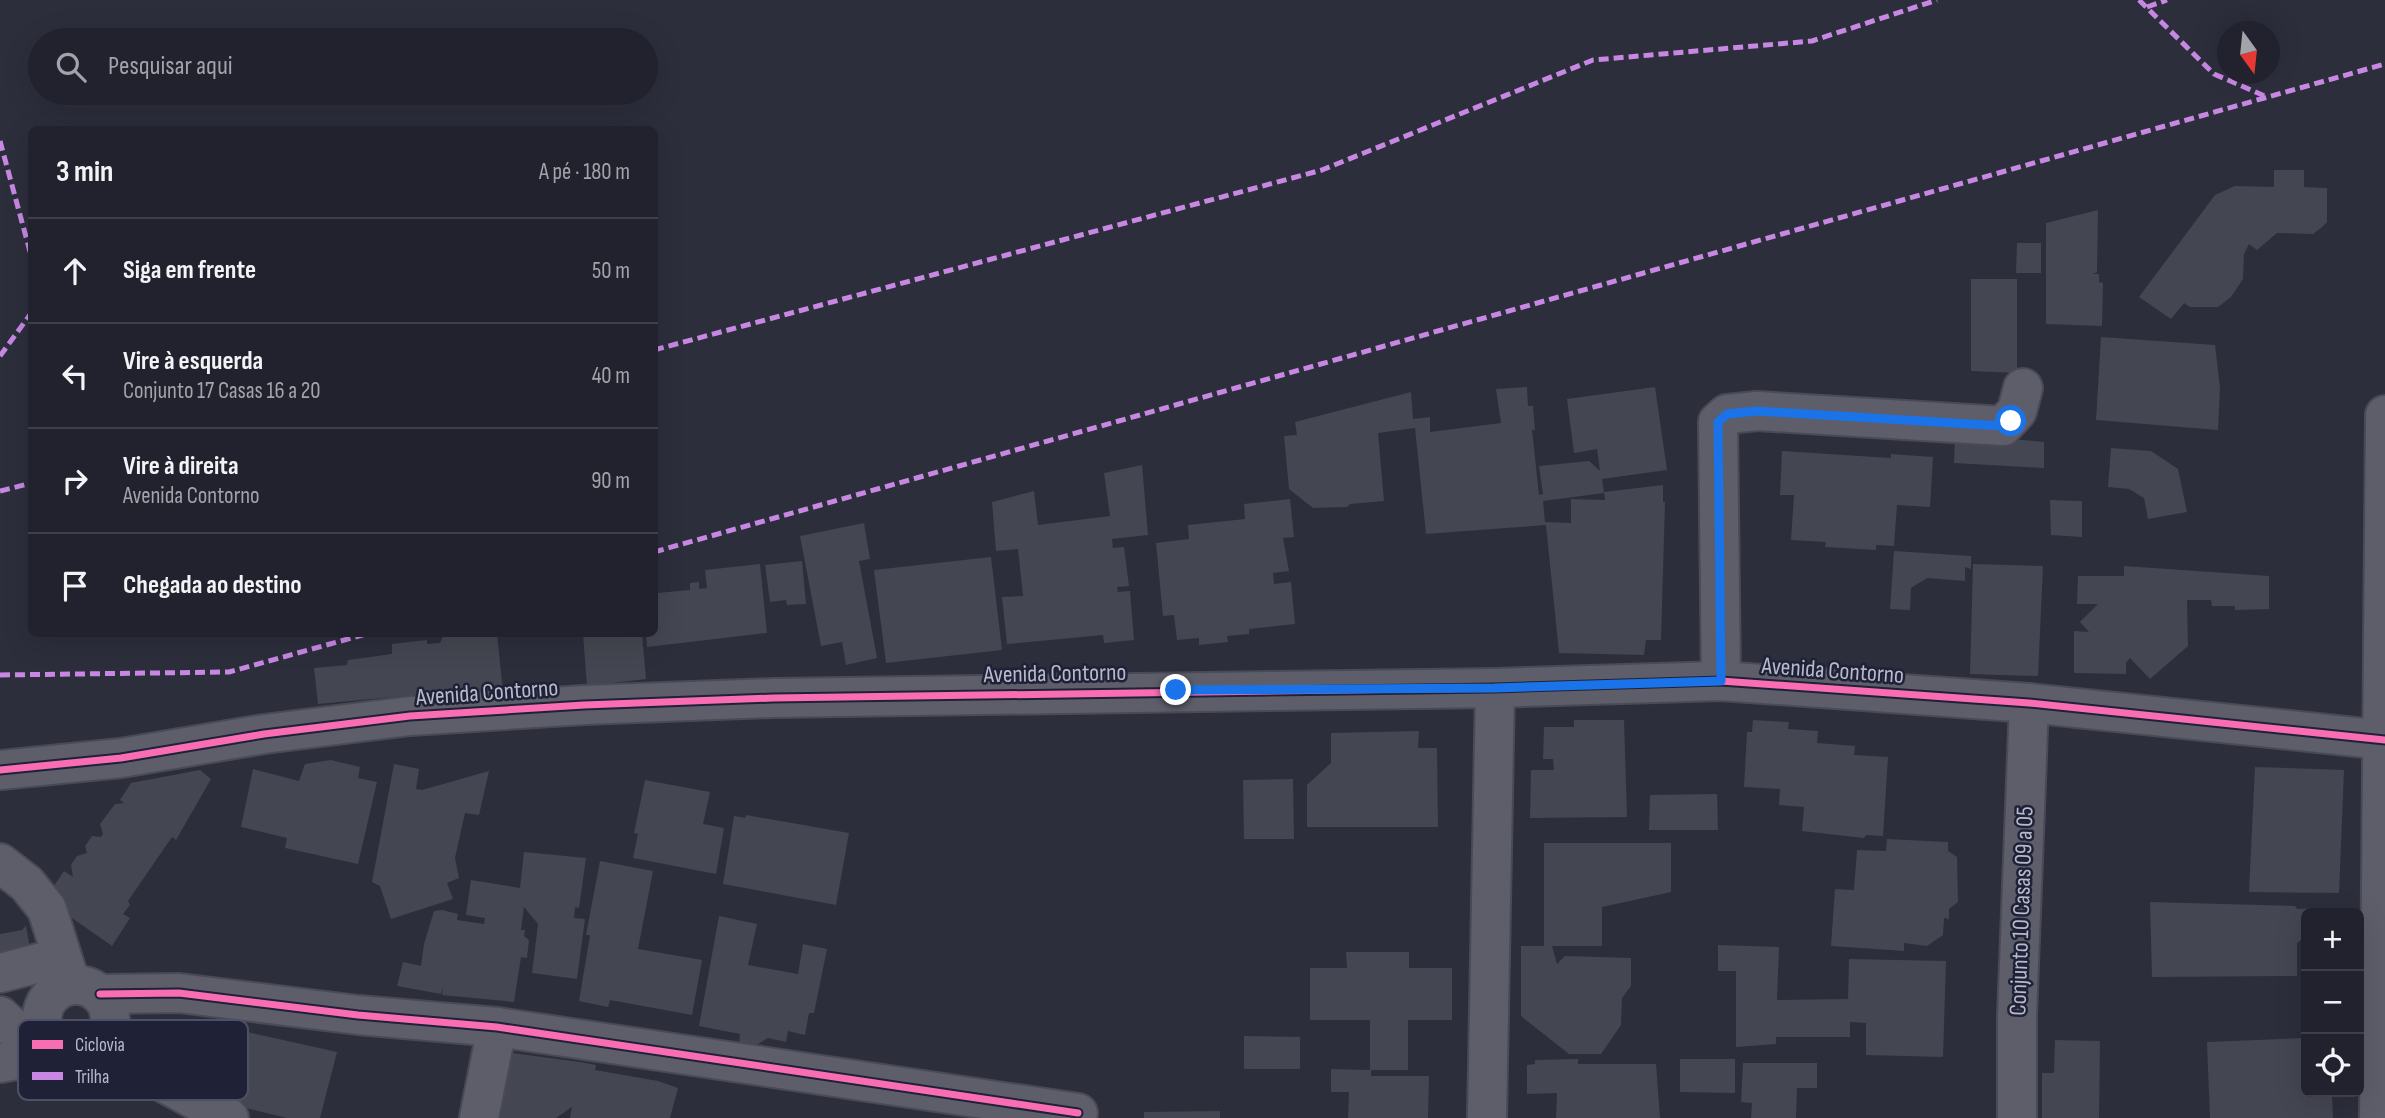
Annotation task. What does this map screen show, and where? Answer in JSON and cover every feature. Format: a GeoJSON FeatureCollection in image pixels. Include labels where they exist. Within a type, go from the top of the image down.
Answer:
{"type":"FeatureCollection","features":[{"type":"Feature","properties":{"kind":"street"},"geometry":{"type":"LineString","coordinates":[[1721,681],[1718,422],[1727,414],[1757,411],[2003,426],[2017,411],[2023,388]]}},
{"type":"Feature","properties":{"kind":"street"},"geometry":{"type":"LineString","coordinates":[[2379,1118],[2385,415]]}},
{"type":"Feature","properties":{"kind":"street","name":"Avenida Contorno"},"geometry":{"type":"LineString","coordinates":[[7,766],[108,760],[264,734],[410,716],[584,705],[1176,690],[1495,688],[1721,681],[2029,703],[2384,740]]}},
{"type":"Feature","properties":{"kind":"street"},"geometry":{"type":"LineString","coordinates":[[1487,1118],[1495,688]]}},
{"type":"Feature","properties":{"kind":"street","name":"Conjunto 10 Casas 09 a 05"},"geometry":{"type":"LineString","coordinates":[[2017,1118],[2017,1016],[2029,703]]}},
{"type":"Feature","properties":{"kind":"street"},"geometry":{"type":"LineString","coordinates":[[0,863],[27,884],[47,909],[78,979],[107,1004],[108,1020]]}},
{"type":"Feature","properties":{"kind":"street"},"geometry":{"type":"LineString","coordinates":[[0,973],[78,979],[358,1015],[497,1027],[1078,1113]]}},
{"type":"Feature","properties":{"kind":"street"},"geometry":{"type":"LineString","coordinates":[[42,1020],[43,1007],[54,992],[78,979]]}},
{"type":"Feature","properties":{"kind":"street"},"geometry":{"type":"LineString","coordinates":[[0,1016],[18,1031]]}},
{"type":"Feature","properties":{"kind":"street"},"geometry":{"type":"LineString","coordinates":[[479,1118],[497,1027]]}},
{"type":"Feature","properties":{"kind":"street"},"geometry":{"type":"LineString","coordinates":[[0,1062],[18,1058]]}},
{"type":"Feature","properties":{"kind":"street"},"geometry":{"type":"LineString","coordinates":[[189,1100],[229,1118]]}},
{"type":"Feature","properties":{"kind":"building"},"geometry":{"type":"Polygon","coordinates":[[[2274,170],[2304,170],[2304,187],[2327,188],[2327,222],[2321,228],[2313,234],[2277,233],[2257,250],[2249,244],[2244,254],[2243,279],[2231,297],[2218,307],[2190,307],[2184,303],[2171,319],[2139,297],[2215,195],[2235,186],[2274,187],[2274,170]]]}},
{"type":"Feature","properties":{"kind":"building"},"geometry":{"type":"Polygon","coordinates":[[[2098,210],[2097,272],[2093,274],[2099,274],[2099,282],[2103,283],[2102,326],[2046,324],[2046,223],[2098,210]]]}},
{"type":"Feature","properties":{"kind":"building"},"geometry":{"type":"Polygon","coordinates":[[[2017,243],[2041,243],[2041,273],[2016,273],[2017,243]]]}},
{"type":"Feature","properties":{"kind":"building"},"geometry":{"type":"Polygon","coordinates":[[[1971,279],[2017,279],[2017,373],[1971,371],[1971,279]]]}},
{"type":"Feature","properties":{"kind":"building"},"geometry":{"type":"Polygon","coordinates":[[[2101,337],[2215,345],[2220,388],[2218,430],[2096,420],[2101,337]]]}},
{"type":"Feature","properties":{"kind":"building"},"geometry":{"type":"Polygon","coordinates":[[[1527,387],[1528,406],[1533,406],[1535,430],[1532,430],[1539,495],[1543,494],[1539,466],[1589,461],[1600,471],[1597,449],[1574,453],[1567,399],[1655,387],[1667,470],[1602,479],[1604,493],[1543,501],[1545,522],[1571,523],[1571,499],[1605,500],[1604,492],[1663,485],[1665,502],[1661,640],[1646,640],[1644,655],[1559,653],[1546,525],[1426,534],[1415,428],[1378,433],[1384,501],[1350,504],[1347,507],[1313,508],[1289,489],[1284,436],[1297,435],[1295,422],[1411,392],[1413,419],[1430,417],[1430,432],[1501,423],[1496,389],[1527,387]]]}},
{"type":"Feature","properties":{"kind":"building"},"geometry":{"type":"Polygon","coordinates":[[[1955,434],[2044,442],[2044,468],[1954,463],[1955,434]]]}},
{"type":"Feature","properties":{"kind":"building"},"geometry":{"type":"Polygon","coordinates":[[[2111,448],[2151,451],[2178,469],[2187,512],[2148,519],[2144,498],[2129,489],[2108,487],[2111,448]]]}},
{"type":"Feature","properties":{"kind":"building"},"geometry":{"type":"Polygon","coordinates":[[[1782,451],[1891,458],[1891,454],[1933,457],[1930,507],[1897,505],[1894,546],[1876,545],[1876,550],[1825,547],[1826,542],[1791,540],[1794,495],[1780,495],[1782,451]]]}},
{"type":"Feature","properties":{"kind":"building"},"geometry":{"type":"Polygon","coordinates":[[[1142,465],[1148,535],[1112,539],[1113,548],[1124,547],[1129,586],[1117,587],[1118,592],[1130,591],[1134,640],[1104,643],[1103,635],[1007,644],[1002,597],[1023,596],[1018,549],[996,551],[992,502],[1034,491],[1038,525],[1110,516],[1104,473],[1142,465]]]}},
{"type":"Feature","properties":{"kind":"building"},"geometry":{"type":"Polygon","coordinates":[[[1290,499],[1294,537],[1283,538],[1289,571],[1273,573],[1274,584],[1291,582],[1295,624],[1249,629],[1249,634],[1227,636],[1228,642],[1199,645],[1199,638],[1177,640],[1174,615],[1163,616],[1156,543],[1189,539],[1188,525],[1245,519],[1244,504],[1290,499]]]}},
{"type":"Feature","properties":{"kind":"building"},"geometry":{"type":"Polygon","coordinates":[[[2050,500],[2082,501],[2082,537],[2051,535],[2050,500]]]}},
{"type":"Feature","properties":{"kind":"building"},"geometry":{"type":"Polygon","coordinates":[[[864,523],[870,559],[859,561],[877,658],[846,665],[842,642],[821,646],[800,536],[864,523]]]}},
{"type":"Feature","properties":{"kind":"building"},"geometry":{"type":"Polygon","coordinates":[[[1894,551],[1971,556],[1971,569],[1965,567],[1965,581],[1927,578],[1911,588],[1910,610],[1890,609],[1894,551]]]}},
{"type":"Feature","properties":{"kind":"building"},"geometry":{"type":"Polygon","coordinates":[[[991,557],[1002,650],[886,663],[874,570],[991,557]]]}},
{"type":"Feature","properties":{"kind":"building"},"geometry":{"type":"Polygon","coordinates":[[[802,561],[806,604],[787,605],[786,600],[770,602],[765,565],[802,561]]]}},
{"type":"Feature","properties":{"kind":"building"},"geometry":{"type":"Polygon","coordinates":[[[760,564],[767,633],[647,647],[646,637],[658,637],[658,593],[690,590],[690,583],[699,582],[699,589],[707,588],[705,570],[760,564]]]}},
{"type":"Feature","properties":{"kind":"building"},"geometry":{"type":"Polygon","coordinates":[[[1973,564],[2043,566],[2038,676],[1970,674],[1973,564]]]}},
{"type":"Feature","properties":{"kind":"building"},"geometry":{"type":"Polygon","coordinates":[[[2124,566],[2269,576],[2269,609],[2235,610],[2235,606],[2212,606],[2211,600],[2187,600],[2188,646],[2150,679],[2130,658],[2126,663],[2126,674],[2074,673],[2074,631],[2089,632],[2080,622],[2098,604],[2077,604],[2078,576],[2124,576],[2124,566]]]}},
{"type":"Feature","properties":{"kind":"building"},"geometry":{"type":"Polygon","coordinates":[[[443,637],[497,637],[503,691],[457,695],[457,691],[318,704],[314,668],[347,665],[348,660],[392,654],[392,644],[427,640],[427,644],[440,643],[443,637]]]}},
{"type":"Feature","properties":{"kind":"building"},"geometry":{"type":"Polygon","coordinates":[[[583,637],[642,637],[646,679],[587,686],[583,637]]]}},
{"type":"Feature","properties":{"kind":"building"},"geometry":{"type":"Polygon","coordinates":[[[1574,720],[1624,720],[1627,817],[1530,818],[1531,770],[1554,770],[1553,759],[1543,759],[1544,727],[1574,727],[1574,720]]]}},
{"type":"Feature","properties":{"kind":"building"},"geometry":{"type":"Polygon","coordinates":[[[1753,720],[1789,722],[1788,729],[1818,731],[1817,743],[1855,746],[1854,755],[1888,757],[1883,836],[1866,835],[1864,838],[1802,831],[1804,807],[1779,805],[1780,789],[1744,787],[1747,732],[1752,732],[1753,720]]]}},
{"type":"Feature","properties":{"kind":"building"},"geometry":{"type":"Polygon","coordinates":[[[1419,731],[1418,748],[1437,748],[1438,827],[1307,827],[1307,785],[1331,763],[1331,733],[1419,731]]]}},
{"type":"Feature","properties":{"kind":"building"},"geometry":{"type":"Polygon","coordinates":[[[331,760],[360,767],[358,778],[377,782],[358,864],[285,848],[287,838],[241,827],[253,769],[299,781],[305,764],[331,760]]]}},
{"type":"Feature","properties":{"kind":"building"},"geometry":{"type":"Polygon","coordinates":[[[394,764],[419,769],[416,789],[422,790],[489,771],[479,815],[465,813],[455,858],[459,878],[447,883],[453,899],[391,919],[380,886],[372,882],[394,764]]]}},
{"type":"Feature","properties":{"kind":"building"},"geometry":{"type":"Polygon","coordinates":[[[2255,767],[2344,770],[2339,893],[2249,892],[2255,767]]]}},
{"type":"Feature","properties":{"kind":"building"},"geometry":{"type":"Polygon","coordinates":[[[200,770],[211,779],[176,840],[172,837],[128,901],[130,905],[123,914],[130,918],[112,946],[45,899],[64,871],[73,877],[71,865],[77,856],[87,853],[85,846],[92,836],[101,837],[103,834],[100,824],[115,804],[124,803],[120,800],[131,783],[200,770]]]}},
{"type":"Feature","properties":{"kind":"building"},"geometry":{"type":"Polygon","coordinates":[[[1293,779],[1294,839],[1244,839],[1243,780],[1293,779]]]}},
{"type":"Feature","properties":{"kind":"building"},"geometry":{"type":"Polygon","coordinates":[[[645,780],[710,792],[703,824],[724,828],[716,874],[633,858],[638,834],[634,833],[645,780]]]}},
{"type":"Feature","properties":{"kind":"building"},"geometry":{"type":"Polygon","coordinates":[[[1717,794],[1718,830],[1649,830],[1650,795],[1717,794]]]}},
{"type":"Feature","properties":{"kind":"building"},"geometry":{"type":"Polygon","coordinates":[[[746,815],[849,833],[836,905],[723,884],[734,816],[745,818],[746,815]]]}},
{"type":"Feature","properties":{"kind":"building"},"geometry":{"type":"Polygon","coordinates":[[[1887,839],[1948,842],[1948,851],[1957,857],[1958,902],[1949,909],[1949,919],[1944,918],[1943,935],[1927,946],[1904,943],[1904,951],[1831,946],[1835,889],[1854,890],[1857,850],[1886,851],[1887,839]]]}},
{"type":"Feature","properties":{"kind":"building"},"geometry":{"type":"Polygon","coordinates":[[[1544,843],[1671,843],[1671,892],[1602,907],[1602,946],[1552,946],[1557,964],[1565,956],[1631,958],[1631,986],[1622,998],[1621,1025],[1601,1054],[1569,1054],[1521,1016],[1521,946],[1544,946],[1544,843]]]}},
{"type":"Feature","properties":{"kind":"building"},"geometry":{"type":"Polygon","coordinates":[[[524,852],[586,858],[579,908],[575,907],[574,918],[585,919],[577,979],[532,973],[538,924],[524,907],[521,930],[525,930],[524,936],[529,940],[527,958],[521,957],[514,1002],[442,995],[443,986],[441,994],[397,986],[403,962],[421,966],[424,944],[434,911],[458,914],[457,920],[484,924],[485,918],[466,915],[471,880],[520,888],[524,852]]]}},
{"type":"Feature","properties":{"kind":"building"},"geometry":{"type":"Polygon","coordinates":[[[600,861],[653,871],[638,949],[702,960],[692,1015],[610,1000],[608,1007],[579,1001],[590,935],[586,935],[600,861]]]}},
{"type":"Feature","properties":{"kind":"building"},"geometry":{"type":"Polygon","coordinates":[[[2150,902],[2295,906],[2301,909],[2297,976],[2152,977],[2150,902]]]}},
{"type":"Feature","properties":{"kind":"building"},"geometry":{"type":"Polygon","coordinates":[[[719,916],[757,924],[748,965],[798,974],[803,944],[827,949],[814,1013],[809,1013],[805,1035],[788,1031],[786,1042],[768,1038],[758,1044],[747,1045],[739,1043],[740,1034],[699,1026],[719,916]]]}},
{"type":"Feature","properties":{"kind":"building"},"geometry":{"type":"Polygon","coordinates":[[[26,926],[32,960],[0,962],[0,934],[22,930],[26,926]]]}},
{"type":"Feature","properties":{"kind":"building"},"geometry":{"type":"Polygon","coordinates":[[[1718,945],[1779,947],[1777,1000],[1848,999],[1849,959],[1946,961],[1943,1057],[1866,1055],[1866,1023],[1850,1022],[1850,1037],[1776,1037],[1776,1044],[1736,1047],[1736,971],[1718,971],[1718,945]]]}},
{"type":"Feature","properties":{"kind":"building"},"geometry":{"type":"Polygon","coordinates":[[[1346,952],[1409,952],[1409,968],[1452,968],[1452,1020],[1408,1020],[1408,1070],[1370,1070],[1370,1020],[1310,1020],[1310,968],[1347,968],[1346,952]]]}},
{"type":"Feature","properties":{"kind":"building"},"geometry":{"type":"Polygon","coordinates":[[[248,1032],[337,1052],[320,1118],[287,1118],[234,1105],[229,1100],[248,1100],[248,1032]]]}},
{"type":"Feature","properties":{"kind":"building"},"geometry":{"type":"Polygon","coordinates":[[[1244,1036],[1300,1037],[1300,1069],[1244,1069],[1244,1036]]]}},
{"type":"Feature","properties":{"kind":"building"},"geometry":{"type":"Polygon","coordinates":[[[2301,1038],[2301,1097],[2332,1097],[2333,1118],[2210,1118],[2207,1042],[2301,1038]]]}},
{"type":"Feature","properties":{"kind":"building"},"geometry":{"type":"Polygon","coordinates":[[[2055,1040],[2100,1041],[2099,1118],[2042,1118],[2042,1073],[2054,1073],[2055,1040]]]}},
{"type":"Feature","properties":{"kind":"building"},"geometry":{"type":"Polygon","coordinates":[[[504,1052],[596,1065],[595,1070],[658,1081],[678,1088],[670,1118],[570,1118],[572,1107],[556,1118],[498,1118],[504,1052]]]}},
{"type":"Feature","properties":{"kind":"building"},"geometry":{"type":"Polygon","coordinates":[[[1578,1059],[1578,1064],[1656,1064],[1660,1118],[1556,1118],[1557,1093],[1527,1094],[1527,1065],[1535,1064],[1535,1060],[1578,1059]]]}},
{"type":"Feature","properties":{"kind":"building"},"geometry":{"type":"Polygon","coordinates":[[[1680,1059],[1735,1059],[1735,1093],[1680,1092],[1680,1059]]]}},
{"type":"Feature","properties":{"kind":"building"},"geometry":{"type":"Polygon","coordinates":[[[1743,1063],[1817,1063],[1817,1088],[1797,1088],[1796,1118],[1751,1118],[1752,1103],[1741,1102],[1743,1063]]]}},
{"type":"Feature","properties":{"kind":"building"},"geometry":{"type":"Polygon","coordinates":[[[1331,1069],[1371,1070],[1371,1076],[1429,1076],[1428,1118],[1348,1118],[1349,1092],[1331,1092],[1331,1069]]]}},
{"type":"Feature","properties":{"kind":"building"},"geometry":{"type":"Polygon","coordinates":[[[1220,1111],[1220,1118],[1144,1118],[1144,1112],[1220,1111]]]}},
{"type":"Feature","properties":{"kind":"marked path"},"geometry":{"type":"LineString","coordinates":[[658,349],[1322,170],[1593,60],[1812,41],[1937,0]]}},
{"type":"Feature","properties":{"kind":"marked path"},"geometry":{"type":"LineString","coordinates":[[2139,0],[2214,74],[2267,97]]}},
{"type":"Feature","properties":{"kind":"marked path"},"geometry":{"type":"LineString","coordinates":[[2147,7],[2167,0]]}},
{"type":"Feature","properties":{"kind":"marked path"},"geometry":{"type":"LineString","coordinates":[[658,551],[2385,64]]}},
{"type":"Feature","properties":{"kind":"marked path"},"geometry":{"type":"LineString","coordinates":[[0,141],[28,244]]}},
{"type":"Feature","properties":{"kind":"marked path"},"geometry":{"type":"LineString","coordinates":[[0,356],[28,318]]}},
{"type":"Feature","properties":{"kind":"marked path"},"geometry":{"type":"LineString","coordinates":[[0,491],[28,484]]}},
{"type":"Feature","properties":{"kind":"marked path"},"geometry":{"type":"LineString","coordinates":[[0,675],[229,672],[355,637]]}},
{"type":"Feature","properties":{"kind":"cycle path"},"geometry":{"type":"LineString","coordinates":[[0,770],[121,758],[264,734],[410,716],[584,705],[773,698],[1495,688],[1721,681],[2029,703],[2385,740]]}},
{"type":"Feature","properties":{"kind":"cycle path"},"geometry":{"type":"LineString","coordinates":[[100,994],[179,993],[358,1015],[497,1027],[1078,1113]]}},
{"type":"Feature","properties":{"kind":"route"},"geometry":{"type":"LineString","coordinates":[[1176,690],[1495,688],[1721,681],[1718,422],[1727,414],[1739,411],[2003,426],[2011,421]]}}]}
